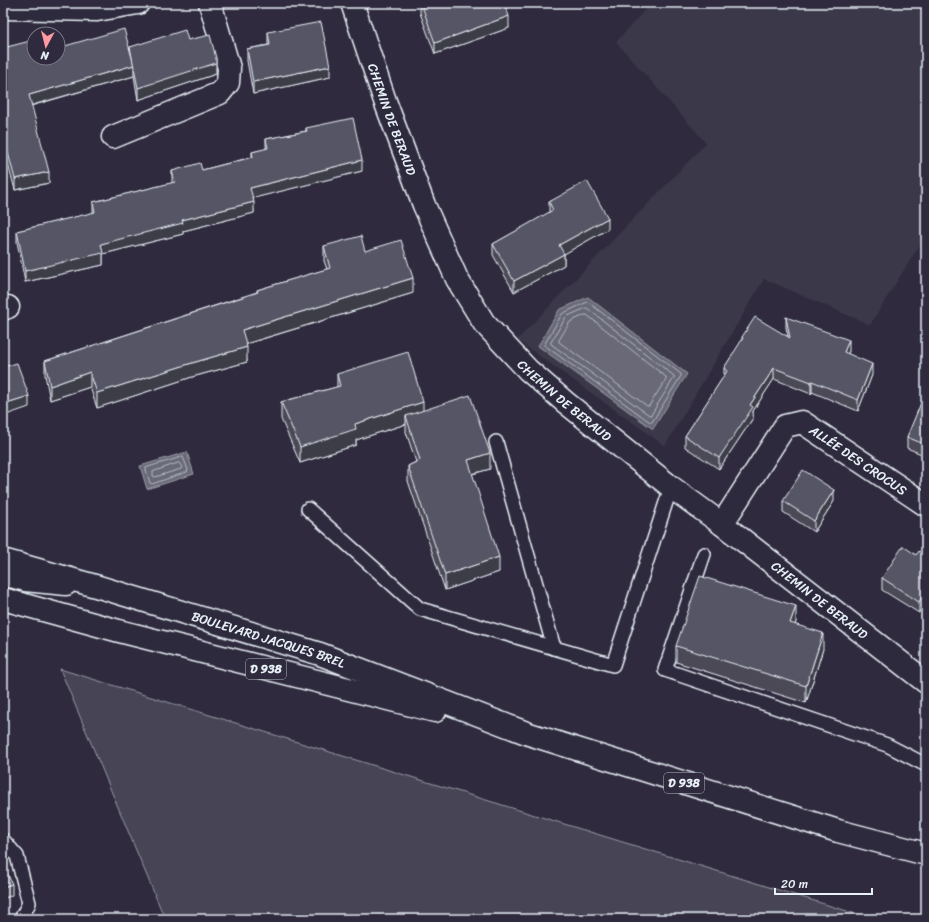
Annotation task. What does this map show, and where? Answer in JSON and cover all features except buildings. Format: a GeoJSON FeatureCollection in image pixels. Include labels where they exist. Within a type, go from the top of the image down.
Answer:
{"type":"FeatureCollection","features":[{"type":"Feature","properties":{"kind":"street"},"geometry":{"type":"LineString","coordinates":[[3,8],[97,10],[138,3]]}},
{"type":"Feature","properties":{"kind":"street"},"geometry":{"type":"LineString","coordinates":[[113,137],[220,93],[228,83],[229,68],[210,3]]}},
{"type":"Feature","properties":{"kind":"street","name":"CHEMIN DE BERAUD"},"geometry":{"type":"LineString","coordinates":[[352,3],[385,100],[424,205],[457,280],[484,323],[528,370],[565,402],[671,487],[722,524],[926,682]]}},
{"type":"Feature","properties":{"kind":"street","name":"ALLÉE DES CROCUS"},"geometry":{"type":"LineString","coordinates":[[722,524],[785,426],[802,422],[926,505]]}},
{"type":"Feature","properties":{"kind":"street","name":"BOULEVARD JACQUES BREL"},"geometry":{"type":"LineString","coordinates":[[3,560],[99,587],[320,654],[529,734]]}},
{"type":"Feature","properties":{"kind":"street"},"geometry":{"type":"LineString","coordinates":[[3,574],[25,580],[99,587]]}},
{"type":"Feature","properties":{"kind":"street","name":"BOULEVARD JACQUES BREL"},"geometry":{"type":"LineString","coordinates":[[3,599],[119,631],[529,734],[838,831],[926,863]]}},
{"type":"Feature","properties":{"kind":"street","name":"BOULEVARD JACQUES BREL"},"geometry":{"type":"LineString","coordinates":[[838,831],[926,854]]}},
{"type":"Feature","properties":{"kind":"lane"},"geometry":{"type":"LineString","coordinates":[[496,442],[554,648]]}},
{"type":"Feature","properties":{"kind":"lane"},"geometry":{"type":"LineString","coordinates":[[308,509],[420,609],[613,665],[671,487]]}},
{"type":"Feature","properties":{"kind":"lane"},"geometry":{"type":"LineString","coordinates":[[704,554],[665,670],[887,745],[926,765]]}},
{"type":"Feature","properties":{"kind":"lane"},"geometry":{"type":"LineString","coordinates":[[3,840],[17,856],[29,903],[21,919]]}},
{"type":"Feature","properties":{"kind":"shaded area"},"geometry":{"type":"Polygon","coordinates":[[[651,3],[926,3],[926,235],[870,325],[764,279],[665,446],[517,340],[706,143],[616,42],[651,3]]]}},
{"type":"Feature","properties":{"kind":"shaded area"},"geometry":{"type":"Polygon","coordinates":[[[60,669],[873,919],[165,919],[60,669]]]}},
{"type":"Feature","properties":{"kind":"water"},"geometry":{"type":"Polygon","coordinates":[[[588,297],[687,374],[653,429],[538,346],[559,310],[588,297]]]}},
{"type":"Feature","properties":{"kind":"water"},"geometry":{"type":"Polygon","coordinates":[[[187,452],[194,474],[147,489],[140,466],[187,452]]]}}]}
